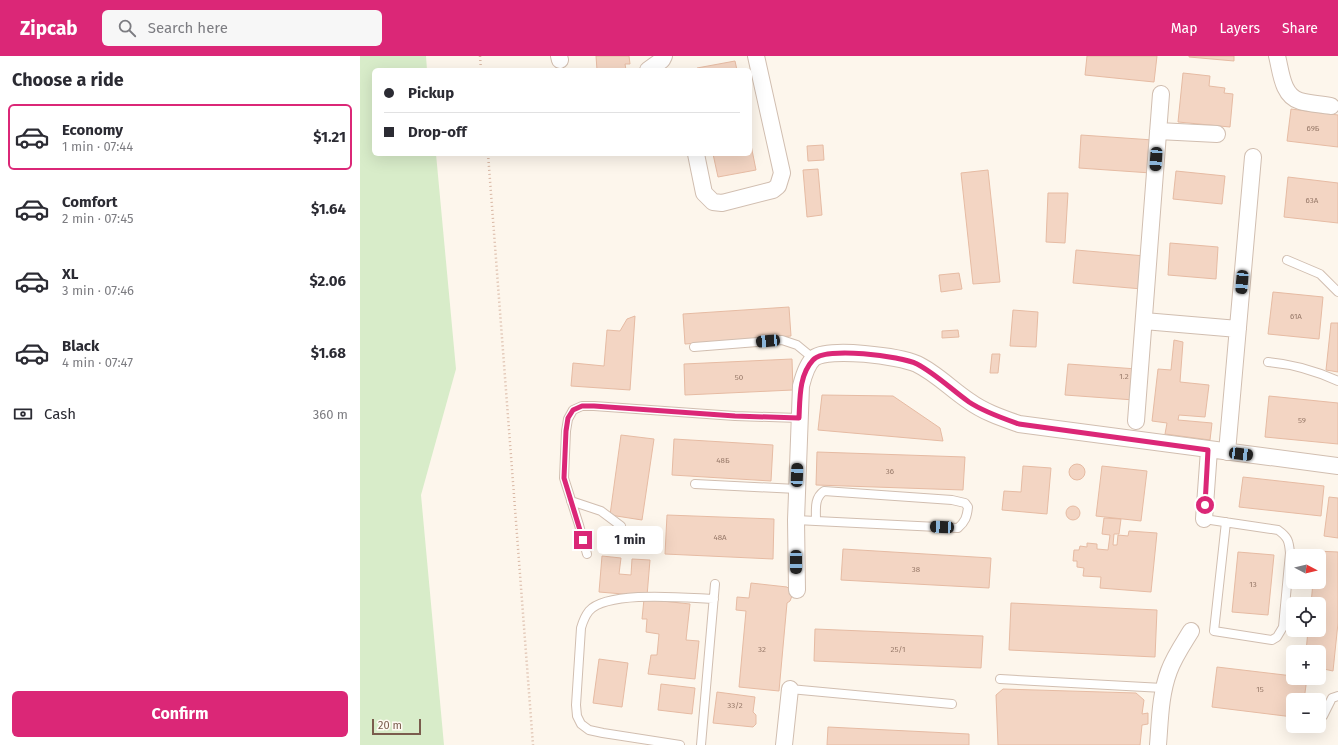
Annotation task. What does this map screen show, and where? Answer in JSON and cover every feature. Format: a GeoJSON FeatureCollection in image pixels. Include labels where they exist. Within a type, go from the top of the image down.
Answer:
{"type":"FeatureCollection","features":[{"type":"Feature","properties":{"kind":"street"},"geometry":{"type":"LineString","coordinates":[[651,68],[662,60],[664,56]]}},
{"type":"Feature","properties":{"kind":"street"},"geometry":{"type":"LineString","coordinates":[[696,156],[704,193],[713,202],[722,203],[773,190],[778,186],[782,173],[756,56]]}},
{"type":"Feature","properties":{"kind":"street"},"geometry":{"type":"LineString","coordinates":[[1277,56],[1287,92],[1292,97],[1299,101],[1331,106]]}},
{"type":"Feature","properties":{"kind":"street"},"geometry":{"type":"LineString","coordinates":[[1136,421],[1161,94]]}},
{"type":"Feature","properties":{"kind":"street"},"geometry":{"type":"LineString","coordinates":[[1158,131],[1217,134]]}},
{"type":"Feature","properties":{"kind":"street"},"geometry":{"type":"LineString","coordinates":[[1227,452],[1253,157]]}},
{"type":"Feature","properties":{"kind":"street"},"geometry":{"type":"LineString","coordinates":[[1144,322],[1238,329]]}},
{"type":"Feature","properties":{"kind":"street"},"geometry":{"type":"LineString","coordinates":[[796,590],[796,520],[801,386],[804,373],[814,359],[824,355],[861,353],[882,355],[916,364],[941,380],[970,402],[991,414],[1019,424],[1338,466]]}},
{"type":"Feature","properties":{"kind":"street"},"geometry":{"type":"LineString","coordinates":[[1204,519],[1208,450]]}},
{"type":"Feature","properties":{"kind":"street"},"geometry":{"type":"LineString","coordinates":[[1158,745],[1163,688],[1169,670],[1191,631]]}},
{"type":"Feature","properties":{"kind":"street"},"geometry":{"type":"LineString","coordinates":[[784,745],[790,689]]}},
{"type":"Feature","properties":{"kind":"lane"},"geometry":{"type":"LineString","coordinates":[[1286,260],[1320,274],[1338,292]]}},
{"type":"Feature","properties":{"kind":"lane"},"geometry":{"type":"LineString","coordinates":[[694,347],[782,340],[797,345],[814,359]]}},
{"type":"Feature","properties":{"kind":"lane"},"geometry":{"type":"LineString","coordinates":[[1268,362],[1283,363],[1315,371],[1338,381]]}},
{"type":"Feature","properties":{"kind":"lane"},"geometry":{"type":"LineString","coordinates":[[587,554],[564,478],[566,431],[568,418],[573,410],[582,406],[594,406],[735,416],[799,418]]}},
{"type":"Feature","properties":{"kind":"lane"},"geometry":{"type":"LineString","coordinates":[[695,484],[797,489]]}},
{"type":"Feature","properties":{"kind":"lane"},"geometry":{"type":"LineString","coordinates":[[796,520],[816,521],[958,528],[965,522],[968,507],[965,503],[952,500],[824,491],[818,496],[816,521]]}},
{"type":"Feature","properties":{"kind":"lane"},"geometry":{"type":"LineString","coordinates":[[571,501],[601,511],[621,526]]}},
{"type":"Feature","properties":{"kind":"lane"},"geometry":{"type":"LineString","coordinates":[[1204,519],[1226,522],[1278,530],[1285,534],[1289,542],[1290,553],[1283,626],[1281,632],[1272,640],[1214,630],[1226,522]]}},
{"type":"Feature","properties":{"kind":"lane"},"geometry":{"type":"LineString","coordinates":[[701,745],[715,584]]}},
{"type":"Feature","properties":{"kind":"lane"},"geometry":{"type":"LineString","coordinates":[[680,745],[603,733],[589,730],[581,724],[577,716],[576,705],[581,628],[584,618],[590,610],[606,601],[647,596],[714,599]]}},
{"type":"Feature","properties":{"kind":"lane"},"geometry":{"type":"LineString","coordinates":[[1000,679],[1163,688]]}},
{"type":"Feature","properties":{"kind":"lane"},"geometry":{"type":"LineString","coordinates":[[790,689],[952,704]]}},
{"type":"Feature","properties":{"kind":"lane"},"geometry":{"type":"LineString","coordinates":[[1326,710],[1332,698],[1338,696]]}},
{"type":"Feature","properties":{"kind":"path"},"geometry":{"type":"LineString","coordinates":[[480,56],[482,68]]}},
{"type":"Feature","properties":{"kind":"path"},"geometry":{"type":"LineString","coordinates":[[488,156],[533,745]]}},
{"type":"Feature","properties":{"kind":"green space"},"geometry":{"type":"Polygon","coordinates":[[[360,56],[426,56],[427,68],[372,68],[372,156],[436,156],[456,369],[421,495],[444,745],[360,745],[360,56]]]}},
{"type":"Feature","properties":{"kind":"building"},"geometry":{"type":"Polygon","coordinates":[[[596,56],[629,56],[630,64],[625,64],[626,68],[597,68],[596,56]]]}},
{"type":"Feature","properties":{"kind":"building"},"geometry":{"type":"Polygon","coordinates":[[[1087,56],[1157,56],[1154,82],[1085,75],[1087,56]]]}},
{"type":"Feature","properties":{"kind":"building"},"geometry":{"type":"Polygon","coordinates":[[[1234,56],[1234,61],[1189,57],[1234,56]]]}},
{"type":"Feature","properties":{"kind":"building"},"geometry":{"type":"Polygon","coordinates":[[[735,61],[737,68],[697,68],[735,61]]]}},
{"type":"Feature","properties":{"kind":"building"},"geometry":{"type":"Polygon","coordinates":[[[1183,73],[1210,76],[1209,86],[1225,88],[1224,93],[1233,94],[1230,127],[1178,122],[1183,73]]]}},
{"type":"Feature","properties":{"kind":"building"},"geometry":{"type":"Polygon","coordinates":[[[1291,109],[1338,115],[1338,147],[1287,141],[1291,109]]]}},
{"type":"Feature","properties":{"kind":"building"},"geometry":{"type":"Polygon","coordinates":[[[1081,135],[1153,140],[1151,173],[1079,168],[1081,135]]]}},
{"type":"Feature","properties":{"kind":"building"},"geometry":{"type":"Polygon","coordinates":[[[823,145],[824,160],[808,161],[807,146],[823,145]]]}},
{"type":"Feature","properties":{"kind":"building"},"geometry":{"type":"Polygon","coordinates":[[[752,150],[756,170],[718,177],[713,156],[752,156],[752,150]]]}},
{"type":"Feature","properties":{"kind":"building"},"geometry":{"type":"Polygon","coordinates":[[[818,169],[822,215],[807,217],[803,170],[818,169]]]}},
{"type":"Feature","properties":{"kind":"building"},"geometry":{"type":"Polygon","coordinates":[[[988,170],[1000,282],[973,284],[961,173],[988,170]]]}},
{"type":"Feature","properties":{"kind":"building"},"geometry":{"type":"Polygon","coordinates":[[[1176,171],[1225,176],[1222,204],[1173,199],[1176,171]]]}},
{"type":"Feature","properties":{"kind":"building"},"geometry":{"type":"Polygon","coordinates":[[[1288,177],[1338,183],[1338,223],[1284,217],[1288,177]]]}},
{"type":"Feature","properties":{"kind":"building"},"geometry":{"type":"Polygon","coordinates":[[[1048,193],[1068,193],[1065,243],[1046,242],[1048,193]]]}},
{"type":"Feature","properties":{"kind":"building"},"geometry":{"type":"Polygon","coordinates":[[[1170,243],[1218,247],[1216,279],[1168,275],[1170,243]]]}},
{"type":"Feature","properties":{"kind":"building"},"geometry":{"type":"Polygon","coordinates":[[[1076,250],[1145,256],[1142,289],[1073,283],[1076,250]]]}},
{"type":"Feature","properties":{"kind":"building"},"geometry":{"type":"Polygon","coordinates":[[[959,273],[962,289],[941,292],[939,275],[959,273]]]}},
{"type":"Feature","properties":{"kind":"building"},"geometry":{"type":"Polygon","coordinates":[[[1273,292],[1323,297],[1319,339],[1268,334],[1273,292]]]}},
{"type":"Feature","properties":{"kind":"building"},"geometry":{"type":"Polygon","coordinates":[[[789,307],[791,336],[685,344],[683,314],[789,307]]]}},
{"type":"Feature","properties":{"kind":"building"},"geometry":{"type":"Polygon","coordinates":[[[1013,310],[1038,312],[1036,347],[1010,346],[1013,310]]]}},
{"type":"Feature","properties":{"kind":"building"},"geometry":{"type":"Polygon","coordinates":[[[635,316],[630,390],[571,386],[573,363],[604,366],[607,330],[620,331],[627,319],[635,316]]]}},
{"type":"Feature","properties":{"kind":"building"},"geometry":{"type":"Polygon","coordinates":[[[1331,323],[1338,323],[1338,372],[1326,370],[1331,323]]]}},
{"type":"Feature","properties":{"kind":"building"},"geometry":{"type":"Polygon","coordinates":[[[958,330],[959,337],[942,338],[942,331],[958,330]]]}},
{"type":"Feature","properties":{"kind":"building"},"geometry":{"type":"Polygon","coordinates":[[[1174,340],[1183,342],[1180,382],[1209,385],[1205,417],[1179,415],[1178,420],[1212,423],[1210,440],[1165,434],[1167,423],[1152,421],[1158,369],[1171,370],[1174,340]]]}},
{"type":"Feature","properties":{"kind":"building"},"geometry":{"type":"Polygon","coordinates":[[[992,354],[1000,354],[998,373],[990,373],[992,354]]]}},
{"type":"Feature","properties":{"kind":"building"},"geometry":{"type":"Polygon","coordinates":[[[792,359],[793,390],[685,395],[684,364],[792,359]]]}},
{"type":"Feature","properties":{"kind":"building"},"geometry":{"type":"Polygon","coordinates":[[[1068,364],[1137,369],[1134,400],[1065,395],[1068,364]]]}},
{"type":"Feature","properties":{"kind":"building"},"geometry":{"type":"Polygon","coordinates":[[[822,395],[893,396],[940,428],[943,441],[818,430],[822,395]]]}},
{"type":"Feature","properties":{"kind":"building"},"geometry":{"type":"Polygon","coordinates":[[[1269,396],[1338,403],[1338,444],[1265,437],[1269,396]]]}},
{"type":"Feature","properties":{"kind":"building"},"geometry":{"type":"Polygon","coordinates":[[[621,435],[654,439],[642,520],[610,515],[621,435]]]}},
{"type":"Feature","properties":{"kind":"building"},"geometry":{"type":"Polygon","coordinates":[[[674,439],[773,445],[771,481],[672,475],[674,439]]]}},
{"type":"Feature","properties":{"kind":"building"},"geometry":{"type":"Polygon","coordinates":[[[817,452],[965,457],[963,490],[816,485],[817,452]]]}},
{"type":"Feature","properties":{"kind":"building"},"geometry":{"type":"Polygon","coordinates":[[[1074,464],[1080,464],[1085,469],[1083,478],[1080,480],[1074,480],[1069,475],[1069,469],[1074,464]]]}},
{"type":"Feature","properties":{"kind":"building"},"geometry":{"type":"Polygon","coordinates":[[[1023,466],[1051,468],[1047,514],[1002,510],[1004,491],[1021,492],[1023,466]]]}},
{"type":"Feature","properties":{"kind":"building"},"geometry":{"type":"Polygon","coordinates":[[[1102,466],[1147,471],[1141,521],[1096,516],[1102,466]]]}},
{"type":"Feature","properties":{"kind":"building"},"geometry":{"type":"Polygon","coordinates":[[[1243,477],[1324,486],[1321,516],[1239,507],[1243,477]]]}},
{"type":"Feature","properties":{"kind":"building"},"geometry":{"type":"Polygon","coordinates":[[[1329,497],[1338,498],[1338,538],[1324,536],[1329,497]]]}},
{"type":"Feature","properties":{"kind":"building"},"geometry":{"type":"Polygon","coordinates":[[[1070,506],[1076,506],[1080,510],[1080,516],[1076,520],[1070,520],[1066,516],[1066,510],[1070,506]]]}},
{"type":"Feature","properties":{"kind":"building"},"geometry":{"type":"Polygon","coordinates":[[[667,515],[774,519],[773,559],[665,554],[667,515]]]}},
{"type":"Feature","properties":{"kind":"building"},"geometry":{"type":"Polygon","coordinates":[[[1104,518],[1121,519],[1119,534],[1114,534],[1113,545],[1117,545],[1118,535],[1128,536],[1129,531],[1157,533],[1151,592],[1100,588],[1101,577],[1083,576],[1084,568],[1077,567],[1077,561],[1073,561],[1074,550],[1079,550],[1080,546],[1087,547],[1087,543],[1097,544],[1097,549],[1108,550],[1110,535],[1102,534],[1104,518]]]}},
{"type":"Feature","properties":{"kind":"building"},"geometry":{"type":"Polygon","coordinates":[[[843,549],[991,558],[989,588],[841,580],[843,549]]]}},
{"type":"Feature","properties":{"kind":"building"},"geometry":{"type":"Polygon","coordinates":[[[1326,551],[1338,552],[1338,623],[1333,671],[1326,670],[1326,645],[1307,645],[1307,637],[1326,637],[1326,597],[1312,597],[1312,589],[1326,589],[1326,551]]]}},
{"type":"Feature","properties":{"kind":"building"},"geometry":{"type":"Polygon","coordinates":[[[1238,552],[1274,555],[1268,615],[1232,612],[1238,552]]]}},
{"type":"Feature","properties":{"kind":"building"},"geometry":{"type":"Polygon","coordinates":[[[602,556],[621,558],[619,574],[631,575],[632,559],[650,560],[647,596],[599,592],[602,556]]]}},
{"type":"Feature","properties":{"kind":"building"},"geometry":{"type":"Polygon","coordinates":[[[751,583],[787,587],[791,591],[792,596],[790,601],[787,603],[779,691],[739,687],[746,611],[736,610],[737,597],[749,598],[751,583]]]}},
{"type":"Feature","properties":{"kind":"building"},"geometry":{"type":"Polygon","coordinates":[[[644,599],[690,604],[686,640],[699,641],[695,679],[648,674],[651,655],[657,655],[659,634],[646,632],[647,619],[642,619],[644,599]]]}},
{"type":"Feature","properties":{"kind":"building"},"geometry":{"type":"Polygon","coordinates":[[[1011,603],[1157,610],[1155,657],[1009,650],[1011,603]]]}},
{"type":"Feature","properties":{"kind":"building"},"geometry":{"type":"Polygon","coordinates":[[[815,629],[983,636],[981,668],[814,661],[815,629]]]}},
{"type":"Feature","properties":{"kind":"building"},"geometry":{"type":"Polygon","coordinates":[[[599,659],[628,663],[622,707],[593,703],[599,659]]]}},
{"type":"Feature","properties":{"kind":"building"},"geometry":{"type":"Polygon","coordinates":[[[1217,667],[1286,675],[1286,685],[1306,685],[1305,693],[1286,693],[1286,716],[1212,707],[1217,667]]]}},
{"type":"Feature","properties":{"kind":"building"},"geometry":{"type":"Polygon","coordinates":[[[661,684],[695,688],[692,714],[658,710],[661,684]]]}},
{"type":"Feature","properties":{"kind":"building"},"geometry":{"type":"Polygon","coordinates":[[[1003,689],[1136,693],[1144,700],[1142,714],[1148,713],[1148,724],[1142,725],[1140,745],[998,745],[996,695],[1003,689]]]}},
{"type":"Feature","properties":{"kind":"building"},"geometry":{"type":"Polygon","coordinates":[[[717,692],[755,697],[753,712],[756,715],[756,724],[753,727],[713,723],[717,692]]]}},
{"type":"Feature","properties":{"kind":"building"},"geometry":{"type":"Polygon","coordinates":[[[828,727],[969,734],[969,745],[827,745],[828,727]]]}},
{"type":"Feature","properties":{"kind":"route"},"geometry":{"type":"LineString","coordinates":[[583,540],[564,478],[566,431],[568,418],[573,410],[582,406],[594,406],[735,416],[799,418],[801,386],[804,373],[814,359],[824,355],[837,354],[861,353],[882,355],[916,364],[941,380],[970,402],[991,414],[1019,424],[1208,450],[1205,505]]}}]}
